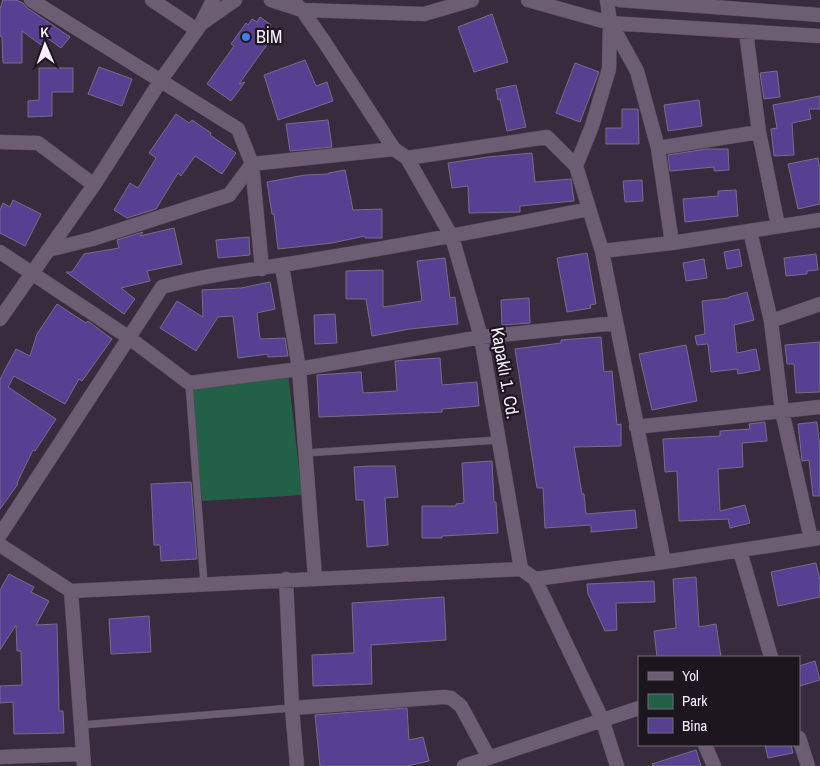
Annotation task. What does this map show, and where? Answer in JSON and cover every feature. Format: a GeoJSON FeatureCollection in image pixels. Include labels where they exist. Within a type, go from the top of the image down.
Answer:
{"type":"FeatureCollection","features":[{"type":"Feature","properties":{"kind":"street"},"geometry":{"type":"LineString","coordinates":[[31,0],[238,129],[252,164],[262,269]]}},
{"type":"Feature","properties":{"kind":"street"},"geometry":{"type":"LineString","coordinates":[[152,0],[199,27]]}},
{"type":"Feature","properties":{"kind":"street"},"geometry":{"type":"LineString","coordinates":[[0,319],[94,185],[161,80],[199,27],[213,0]]}},
{"type":"Feature","properties":{"kind":"street"},"geometry":{"type":"LineString","coordinates":[[199,27],[235,0]]}},
{"type":"Feature","properties":{"kind":"street"},"geometry":{"type":"LineString","coordinates":[[271,0],[297,5],[424,14],[472,0]]}},
{"type":"Feature","properties":{"kind":"street"},"geometry":{"type":"LineString","coordinates":[[528,0],[610,23],[820,36]]}},
{"type":"Feature","properties":{"kind":"street"},"geometry":{"type":"LineString","coordinates":[[576,166],[592,126],[609,69],[610,23],[608,0]]}},
{"type":"Feature","properties":{"kind":"street"},"geometry":{"type":"LineString","coordinates":[[619,0],[756,5],[820,15]]}},
{"type":"Feature","properties":{"kind":"street","name":"Kapaklı 1. Cd."},"geometry":{"type":"LineString","coordinates":[[297,5],[394,149],[407,158],[452,237],[481,337],[521,569]]}},
{"type":"Feature","properties":{"kind":"street"},"geometry":{"type":"LineString","coordinates":[[610,23],[637,71],[658,148],[672,243]]}},
{"type":"Feature","properties":{"kind":"street"},"geometry":{"type":"LineString","coordinates":[[746,32],[759,132],[778,226]]}},
{"type":"Feature","properties":{"kind":"street"},"geometry":{"type":"LineString","coordinates":[[658,148],[759,132]]}},
{"type":"Feature","properties":{"kind":"street"},"geometry":{"type":"LineString","coordinates":[[407,158],[547,137],[576,166],[602,251],[664,562]]}},
{"type":"Feature","properties":{"kind":"street"},"geometry":{"type":"LineString","coordinates":[[0,142],[38,143],[94,185]]}},
{"type":"Feature","properties":{"kind":"street"},"geometry":{"type":"LineString","coordinates":[[48,250],[92,239],[229,195],[252,164],[394,149]]}},
{"type":"Feature","properties":{"kind":"street"},"geometry":{"type":"LineString","coordinates":[[0,535],[162,287],[188,280],[452,237],[589,209]]}},
{"type":"Feature","properties":{"kind":"street"},"geometry":{"type":"LineString","coordinates":[[602,251],[672,243],[820,220]]}},
{"type":"Feature","properties":{"kind":"street"},"geometry":{"type":"LineString","coordinates":[[535,579],[664,562],[816,538],[782,411],[771,321],[750,231]]}},
{"type":"Feature","properties":{"kind":"street"},"geometry":{"type":"LineString","coordinates":[[0,252],[128,338],[189,383],[299,369],[481,337],[615,323]]}},
{"type":"Feature","properties":{"kind":"street"},"geometry":{"type":"LineString","coordinates":[[282,266],[299,369],[316,578]]}},
{"type":"Feature","properties":{"kind":"street"},"geometry":{"type":"LineString","coordinates":[[771,321],[820,304]]}},
{"type":"Feature","properties":{"kind":"street"},"geometry":{"type":"LineString","coordinates":[[636,427],[820,407]]}},
{"type":"Feature","properties":{"kind":"street"},"geometry":{"type":"LineString","coordinates":[[0,545],[71,591],[521,569],[535,579],[602,719],[617,766]]}},
{"type":"Feature","properties":{"kind":"street"},"geometry":{"type":"LineString","coordinates":[[740,550],[771,656]]}},
{"type":"Feature","properties":{"kind":"street"},"geometry":{"type":"LineString","coordinates":[[286,579],[292,708],[297,766]]}},
{"type":"Feature","properties":{"kind":"street"},"geometry":{"type":"LineString","coordinates":[[0,757],[84,760],[71,591]]}},
{"type":"Feature","properties":{"kind":"street"},"geometry":{"type":"LineString","coordinates":[[292,708],[451,698],[461,706],[489,758]]}},
{"type":"Feature","properties":{"kind":"street"},"geometry":{"type":"LineString","coordinates":[[464,766],[638,708]]}},
{"type":"Feature","properties":{"kind":"street"},"geometry":{"type":"LineString","coordinates":[[800,741],[808,766]]}},
{"type":"Feature","properties":{"kind":"street"},"geometry":{"type":"LineString","coordinates":[[705,746],[714,766]]}},
{"type":"Feature","properties":{"kind":"lane"},"geometry":{"type":"LineString","coordinates":[[189,383],[204,584]]}},
{"type":"Feature","properties":{"kind":"lane"},"geometry":{"type":"LineString","coordinates":[[306,453],[498,440]]}},
{"type":"Feature","properties":{"kind":"lane"},"geometry":{"type":"LineString","coordinates":[[81,726],[292,708]]}},
{"type":"Feature","properties":{"kind":"green space"},"geometry":{"type":"Polygon","coordinates":[[[288,373],[302,495],[202,501],[191,389],[288,373]]]}},
{"type":"Feature","properties":{"kind":"building"},"geometry":{"type":"Polygon","coordinates":[[[3,0],[16,0],[23,3],[70,37],[61,48],[46,37],[41,45],[22,31],[22,63],[3,63],[0,9],[3,0]]]}},
{"type":"Feature","properties":{"kind":"building"},"geometry":{"type":"Polygon","coordinates":[[[492,14],[508,62],[474,72],[458,27],[492,14]]]}},
{"type":"Feature","properties":{"kind":"building"},"geometry":{"type":"Polygon","coordinates":[[[260,17],[271,25],[270,27],[276,32],[239,84],[245,82],[231,101],[207,84],[234,46],[231,44],[246,23],[248,25],[252,19],[257,22],[260,17]]]}},
{"type":"Feature","properties":{"kind":"building"},"geometry":{"type":"Polygon","coordinates":[[[305,60],[316,86],[327,82],[333,101],[278,120],[264,75],[305,60]]]}},
{"type":"Feature","properties":{"kind":"building"},"geometry":{"type":"Polygon","coordinates":[[[575,63],[599,72],[580,122],[556,113],[575,63]]]}},
{"type":"Feature","properties":{"kind":"building"},"geometry":{"type":"Polygon","coordinates":[[[99,67],[132,79],[122,106],[88,94],[99,67]]]}},
{"type":"Feature","properties":{"kind":"building"},"geometry":{"type":"Polygon","coordinates":[[[39,68],[73,68],[73,92],[52,92],[52,116],[28,117],[28,101],[39,100],[39,68]]]}},
{"type":"Feature","properties":{"kind":"building"},"geometry":{"type":"Polygon","coordinates":[[[777,71],[780,97],[764,99],[760,73],[777,71]]]}},
{"type":"Feature","properties":{"kind":"building"},"geometry":{"type":"Polygon","coordinates":[[[516,85],[526,127],[507,131],[496,89],[516,85]]]}},
{"type":"Feature","properties":{"kind":"building"},"geometry":{"type":"Polygon","coordinates":[[[820,96],[820,109],[809,109],[811,119],[792,123],[794,155],[774,156],[771,129],[777,128],[773,105],[820,96]]]}},
{"type":"Feature","properties":{"kind":"building"},"geometry":{"type":"Polygon","coordinates":[[[699,100],[702,126],[668,131],[664,105],[699,100]]]}},
{"type":"Feature","properties":{"kind":"building"},"geometry":{"type":"Polygon","coordinates":[[[622,109],[638,109],[639,144],[606,144],[606,128],[622,128],[622,109]]]}},
{"type":"Feature","properties":{"kind":"building"},"geometry":{"type":"Polygon","coordinates":[[[176,114],[189,123],[192,120],[236,153],[222,174],[195,156],[181,176],[178,173],[156,209],[127,218],[114,210],[130,183],[138,188],[156,158],[149,153],[176,114]]]}},
{"type":"Feature","properties":{"kind":"building"},"geometry":{"type":"Polygon","coordinates":[[[328,120],[332,147],[290,151],[286,124],[328,120]]]}},
{"type":"Feature","properties":{"kind":"building"},"geometry":{"type":"Polygon","coordinates":[[[706,149],[728,149],[729,170],[714,171],[714,167],[670,171],[668,155],[706,149]]]}},
{"type":"Feature","properties":{"kind":"building"},"geometry":{"type":"Polygon","coordinates":[[[532,153],[535,182],[571,179],[574,201],[520,206],[520,212],[469,213],[468,186],[452,188],[448,163],[532,153]]]}},
{"type":"Feature","properties":{"kind":"building"},"geometry":{"type":"Polygon","coordinates":[[[818,158],[820,169],[820,204],[798,209],[788,164],[818,158]]]}},
{"type":"Feature","properties":{"kind":"building"},"geometry":{"type":"Polygon","coordinates":[[[345,170],[353,210],[382,209],[382,238],[365,238],[365,236],[332,243],[278,249],[274,214],[272,214],[267,182],[305,175],[329,174],[345,170]]]}},
{"type":"Feature","properties":{"kind":"building"},"geometry":{"type":"Polygon","coordinates":[[[642,180],[643,201],[625,202],[623,181],[642,180]]]}},
{"type":"Feature","properties":{"kind":"building"},"geometry":{"type":"Polygon","coordinates":[[[736,190],[738,216],[685,222],[683,199],[718,196],[718,191],[736,190]]]}},
{"type":"Feature","properties":{"kind":"building"},"geometry":{"type":"Polygon","coordinates":[[[13,200],[41,214],[25,246],[0,233],[0,210],[3,203],[10,207],[13,200]]]}},
{"type":"Feature","properties":{"kind":"building"},"geometry":{"type":"Polygon","coordinates":[[[174,228],[182,264],[147,271],[150,281],[121,288],[135,299],[124,314],[66,272],[72,272],[84,254],[119,248],[117,240],[143,232],[140,236],[174,228]]]}},
{"type":"Feature","properties":{"kind":"building"},"geometry":{"type":"Polygon","coordinates":[[[249,237],[250,255],[218,258],[216,240],[249,237]]]}},
{"type":"Feature","properties":{"kind":"building"},"geometry":{"type":"Polygon","coordinates":[[[739,249],[742,266],[727,269],[724,252],[739,249]]]}},
{"type":"Feature","properties":{"kind":"building"},"geometry":{"type":"Polygon","coordinates":[[[587,253],[596,304],[590,305],[591,308],[567,312],[557,258],[587,253]]]}},
{"type":"Feature","properties":{"kind":"building"},"geometry":{"type":"Polygon","coordinates":[[[816,254],[818,270],[807,271],[807,274],[786,276],[784,258],[816,254]]]}},
{"type":"Feature","properties":{"kind":"building"},"geometry":{"type":"Polygon","coordinates":[[[445,258],[450,298],[455,297],[458,324],[410,329],[372,336],[366,299],[346,299],[346,271],[383,270],[383,307],[422,301],[417,261],[445,258]]]}},
{"type":"Feature","properties":{"kind":"building"},"geometry":{"type":"Polygon","coordinates":[[[704,259],[707,278],[686,281],[683,263],[704,259]]]}},
{"type":"Feature","properties":{"kind":"building"},"geometry":{"type":"Polygon","coordinates":[[[270,282],[275,309],[257,313],[260,339],[285,338],[288,356],[268,357],[268,354],[238,358],[233,316],[218,317],[196,351],[160,328],[177,301],[203,317],[202,290],[241,288],[270,282]]]}},
{"type":"Feature","properties":{"kind":"building"},"geometry":{"type":"Polygon","coordinates":[[[747,292],[754,320],[734,325],[737,353],[756,349],[760,370],[738,374],[737,369],[711,372],[708,344],[697,345],[695,336],[705,334],[702,301],[729,298],[747,292]]]}},
{"type":"Feature","properties":{"kind":"building"},"geometry":{"type":"Polygon","coordinates":[[[529,298],[530,323],[502,325],[501,300],[529,298]]]}},
{"type":"Feature","properties":{"kind":"building"},"geometry":{"type":"Polygon","coordinates":[[[57,304],[86,323],[88,321],[112,339],[82,381],[79,379],[65,404],[14,376],[8,387],[56,419],[35,451],[33,450],[18,484],[0,509],[0,379],[16,349],[30,356],[37,334],[57,304]]]}},
{"type":"Feature","properties":{"kind":"building"},"geometry":{"type":"Polygon","coordinates":[[[335,314],[337,343],[315,344],[314,315],[335,314]]]}},
{"type":"Feature","properties":{"kind":"building"},"geometry":{"type":"Polygon","coordinates":[[[601,337],[604,372],[612,371],[617,425],[621,424],[621,446],[574,447],[582,494],[584,494],[586,514],[635,510],[637,528],[591,532],[591,525],[545,528],[543,488],[537,488],[515,349],[561,343],[561,340],[601,337]]]}},
{"type":"Feature","properties":{"kind":"building"},"geometry":{"type":"Polygon","coordinates":[[[820,342],[820,392],[796,393],[794,364],[787,364],[785,345],[820,342]]]}},
{"type":"Feature","properties":{"kind":"building"},"geometry":{"type":"Polygon","coordinates":[[[686,345],[697,401],[652,410],[639,354],[686,345]]]}},
{"type":"Feature","properties":{"kind":"building"},"geometry":{"type":"Polygon","coordinates":[[[440,358],[442,385],[477,382],[479,406],[442,409],[442,412],[319,417],[317,375],[361,372],[363,393],[397,391],[395,361],[440,358]]]}},
{"type":"Feature","properties":{"kind":"building"},"geometry":{"type":"Polygon","coordinates":[[[765,422],[767,441],[742,443],[743,467],[718,469],[720,511],[745,505],[750,523],[730,528],[728,519],[679,521],[677,471],[665,472],[663,439],[720,436],[720,431],[750,429],[749,424],[765,422]]]}},
{"type":"Feature","properties":{"kind":"building"},"geometry":{"type":"Polygon","coordinates":[[[817,422],[820,449],[820,496],[813,496],[809,460],[802,461],[798,424],[817,422]]]}},
{"type":"Feature","properties":{"kind":"building"},"geometry":{"type":"Polygon","coordinates":[[[492,461],[498,533],[422,538],[422,506],[456,506],[456,504],[464,503],[462,463],[492,461]]]}},
{"type":"Feature","properties":{"kind":"building"},"geometry":{"type":"Polygon","coordinates":[[[395,466],[398,497],[385,498],[388,545],[367,547],[364,500],[356,500],[354,467],[395,466]]]}},
{"type":"Feature","properties":{"kind":"building"},"geometry":{"type":"Polygon","coordinates":[[[191,482],[197,559],[161,561],[160,545],[154,545],[151,484],[191,482]]]}},
{"type":"Feature","properties":{"kind":"building"},"geometry":{"type":"Polygon","coordinates":[[[816,563],[820,580],[820,597],[778,606],[771,572],[816,563]]]}},
{"type":"Feature","properties":{"kind":"building"},"geometry":{"type":"Polygon","coordinates":[[[9,574],[34,587],[31,592],[49,601],[36,625],[57,624],[59,711],[63,711],[64,733],[14,734],[13,702],[0,703],[0,686],[22,685],[21,651],[17,651],[16,625],[0,650],[0,590],[9,574]]]}},
{"type":"Feature","properties":{"kind":"building"},"geometry":{"type":"Polygon","coordinates":[[[696,577],[699,627],[716,624],[721,656],[657,656],[654,631],[676,628],[673,579],[696,577]]]}},
{"type":"Feature","properties":{"kind":"building"},"geometry":{"type":"Polygon","coordinates":[[[654,581],[655,602],[616,603],[617,630],[605,631],[588,594],[587,584],[654,581]]]}},
{"type":"Feature","properties":{"kind":"building"},"geometry":{"type":"Polygon","coordinates":[[[444,597],[446,640],[371,645],[372,684],[313,686],[312,655],[354,653],[352,603],[444,597]]]}},
{"type":"Feature","properties":{"kind":"building"},"geometry":{"type":"Polygon","coordinates":[[[149,616],[151,652],[111,654],[109,619],[149,616]]]}},
{"type":"Feature","properties":{"kind":"building"},"geometry":{"type":"Polygon","coordinates":[[[815,661],[820,680],[800,686],[800,666],[815,661]]]}},
{"type":"Feature","properties":{"kind":"building"},"geometry":{"type":"Polygon","coordinates":[[[407,708],[409,740],[423,737],[429,761],[407,766],[320,766],[315,715],[407,708]]]}},
{"type":"Feature","properties":{"kind":"building"},"geometry":{"type":"Polygon","coordinates":[[[765,746],[791,746],[793,753],[768,758],[765,746]]]}},
{"type":"Feature","properties":{"kind":"building"},"geometry":{"type":"Polygon","coordinates":[[[696,750],[701,766],[653,766],[652,764],[696,750]]]}},
{"type":"Feature","properties":{"kind":"place","name":"BİM"},"geometry":{"type":"Point","coordinates":[246,37]}}]}
